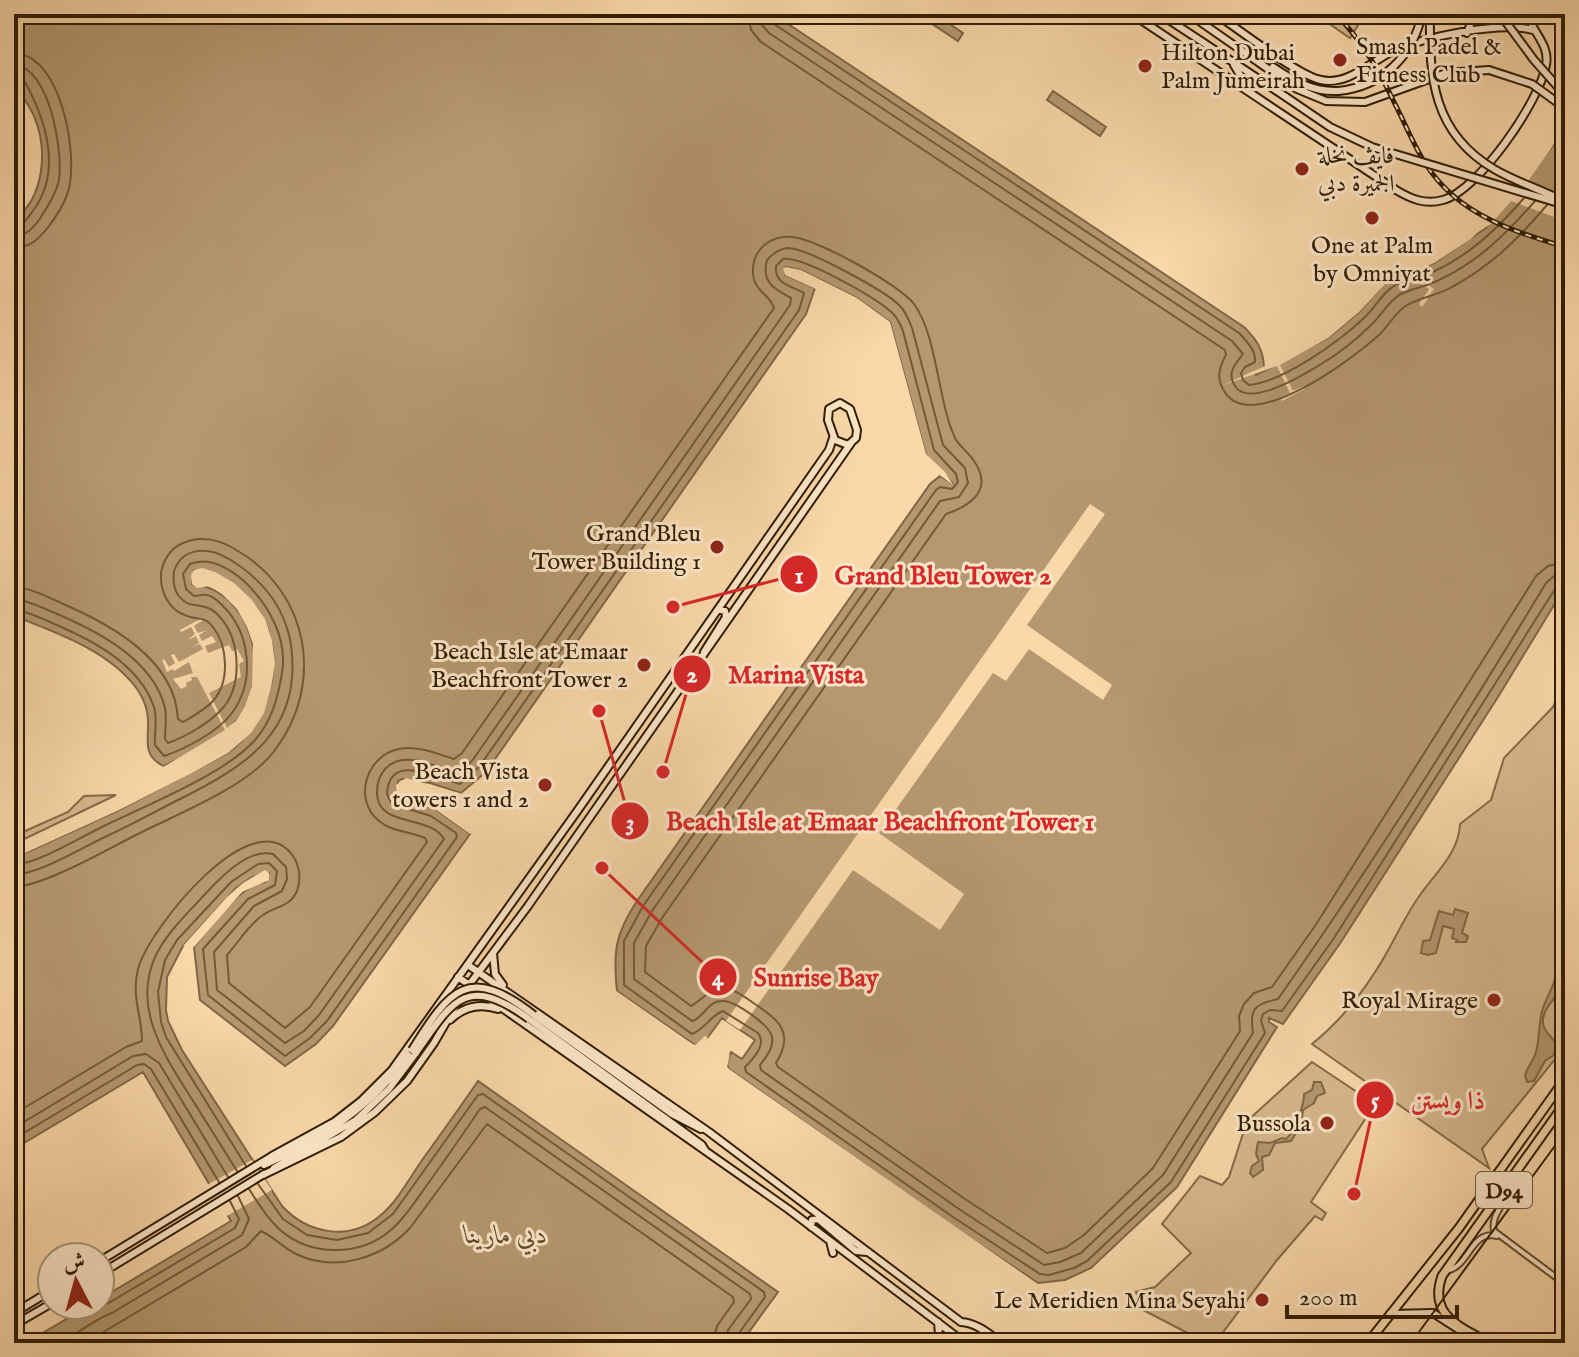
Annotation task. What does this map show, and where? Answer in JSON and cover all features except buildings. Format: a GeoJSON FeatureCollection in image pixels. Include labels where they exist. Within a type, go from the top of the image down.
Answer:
{"type":"FeatureCollection","features":[{"type":"Feature","properties":{"kind":"main road","name":"D94"},"geometry":{"type":"LineString","coordinates":[[1371,1340],[1459,1228],[1565,1079]]}},
{"type":"Feature","properties":{"kind":"main road","name":"D94"},"geometry":{"type":"LineString","coordinates":[[1444,1274],[1565,1103]]}},
{"type":"Feature","properties":{"kind":"main road"},"geometry":{"type":"LineString","coordinates":[[1444,1274],[1437,1290],[1440,1308],[1450,1319],[1489,1343]]}},
{"type":"Feature","properties":{"kind":"street"},"geometry":{"type":"LineString","coordinates":[[1132,14],[1405,195],[1424,202],[1443,200],[1461,191],[1482,171],[1505,142],[1530,101],[1544,73],[1547,59],[1528,14]]}},
{"type":"Feature","properties":{"kind":"street"},"geometry":{"type":"LineString","coordinates":[[1160,14],[1330,127],[1372,147],[1565,204]]}},
{"type":"Feature","properties":{"kind":"street"},"geometry":{"type":"LineString","coordinates":[[1189,14],[1303,93],[1318,99],[1341,103],[1373,100],[1446,73],[1489,70],[1532,84],[1565,108]]}},
{"type":"Feature","properties":{"kind":"street"},"geometry":{"type":"LineString","coordinates":[[1216,14],[1308,75],[1330,82],[1351,76],[1383,56],[1413,43],[1506,26],[1533,30]]}},
{"type":"Feature","properties":{"kind":"street"},"geometry":{"type":"LineString","coordinates":[[1258,62],[1303,85],[1338,91],[1371,83],[1392,68],[1414,40],[1422,14]]}},
{"type":"Feature","properties":{"kind":"street"},"geometry":{"type":"LineString","coordinates":[[1430,14],[1431,78],[1440,107],[1455,134],[1493,168],[1565,204]]}},
{"type":"Feature","properties":{"kind":"street"},"geometry":{"type":"LineString","coordinates":[[1467,33],[1471,14]]}},
{"type":"Feature","properties":{"kind":"street"},"geometry":{"type":"LineString","coordinates":[[1500,14],[1565,95]]}},
{"type":"Feature","properties":{"kind":"street"},"geometry":{"type":"LineString","coordinates":[[1232,62],[1253,95]]}},
{"type":"Feature","properties":{"kind":"street"},"geometry":{"type":"LineString","coordinates":[[116,1251],[334,1122],[369,1094],[398,1062],[815,471],[831,447],[833,438],[828,413],[832,406],[844,404],[852,413],[856,438],[469,985],[407,1081],[368,1119],[335,1141],[263,1175]]}},
{"type":"Feature","properties":{"kind":"street"},"geometry":{"type":"LineString","coordinates":[[833,438],[841,444],[851,443]]}},
{"type":"Feature","properties":{"kind":"street"},"geometry":{"type":"LineString","coordinates":[[815,471],[824,476],[815,496]]}},
{"type":"Feature","properties":{"kind":"street"},"geometry":{"type":"LineString","coordinates":[[741,565],[741,576]]}},
{"type":"Feature","properties":{"kind":"street"},"geometry":{"type":"LineString","coordinates":[[705,655],[706,645],[726,617],[725,611],[718,609]]}},
{"type":"Feature","properties":{"kind":"street"},"geometry":{"type":"LineString","coordinates":[[695,630],[706,627]]}},
{"type":"Feature","properties":{"kind":"street"},"geometry":{"type":"LineString","coordinates":[[595,786],[603,782],[606,784],[593,804],[596,808]]}},
{"type":"Feature","properties":{"kind":"street"},"geometry":{"type":"LineString","coordinates":[[493,953],[496,978],[518,998]]}},
{"type":"Feature","properties":{"kind":"street"},"geometry":{"type":"LineString","coordinates":[[468,965],[706,1127],[961,1322],[980,1328],[1002,1343]]}},
{"type":"Feature","properties":{"kind":"street"},"geometry":{"type":"LineString","coordinates":[[458,977],[811,1227],[965,1343]]}},
{"type":"Feature","properties":{"kind":"street"},"geometry":{"type":"LineString","coordinates":[[116,1264],[356,1120],[389,1089],[443,1013],[465,998],[492,997],[504,1002],[532,1017],[694,1128],[706,1127]]}},
{"type":"Feature","properties":{"kind":"street"},"geometry":{"type":"LineString","coordinates":[[442,1028],[458,1012],[469,1007],[490,1006],[505,1011]]}},
{"type":"Feature","properties":{"kind":"street"},"geometry":{"type":"LineString","coordinates":[[532,1017],[670,1119],[702,1145],[705,1152]]}},
{"type":"Feature","properties":{"kind":"street"},"geometry":{"type":"LineString","coordinates":[[582,1042],[592,1042]]}},
{"type":"Feature","properties":{"kind":"street"},"geometry":{"type":"LineString","coordinates":[[256,1166],[267,1164],[317,1138],[349,1117],[414,1052]]}},
{"type":"Feature","properties":{"kind":"street"},"geometry":{"type":"LineString","coordinates":[[604,1089],[616,1089]]}},
{"type":"Feature","properties":{"kind":"street"},"geometry":{"type":"LineString","coordinates":[[690,1142],[692,1150]]}},
{"type":"Feature","properties":{"kind":"street"},"geometry":{"type":"LineString","coordinates":[[1499,1237],[1493,1227],[1493,1219],[1509,1193],[1509,1183]]}},
{"type":"Feature","properties":{"kind":"street"},"geometry":{"type":"LineString","coordinates":[[811,1227],[812,1220],[818,1219],[853,1249],[867,1252]]}},
{"type":"Feature","properties":{"kind":"street"},"geometry":{"type":"LineString","coordinates":[[1444,1274],[1459,1266],[1480,1237],[1492,1234],[1565,1284]]}},
{"type":"Feature","properties":{"kind":"street"},"geometry":{"type":"LineString","coordinates":[[830,1241],[833,1253]]}},
{"type":"Feature","properties":{"kind":"street"},"geometry":{"type":"LineString","coordinates":[[14,1313],[36,1300]]}},
{"type":"Feature","properties":{"kind":"street"},"geometry":{"type":"LineString","coordinates":[[14,1325],[36,1312]]}},
{"type":"Feature","properties":{"kind":"street"},"geometry":{"type":"LineString","coordinates":[[1390,1314],[1433,1313],[1480,1343]]}},
{"type":"Feature","properties":{"kind":"street"},"geometry":{"type":"LineString","coordinates":[[938,1322],[939,1335]]}},
{"type":"Feature","properties":{"kind":"shaded area"},"geometry":{"type":"Polygon","coordinates":[[[1315,14],[1365,14],[1350,38],[1315,14]]]}},
{"type":"Feature","properties":{"kind":"shaded area"},"geometry":{"type":"Polygon","coordinates":[[[1565,681],[1565,1047],[1482,1149],[1489,1168],[1312,1044],[1339,1019],[1370,979],[1412,907],[1450,854],[1459,835],[1460,824],[1491,800],[1504,758],[1553,707],[1565,681]]]}},
{"type":"Feature","properties":{"kind":"shaded area"},"geometry":{"type":"Polygon","coordinates":[[[116,795],[14,844],[14,836],[68,812],[84,796],[116,795]]]}},
{"type":"Feature","properties":{"kind":"shaded area"},"geometry":{"type":"Polygon","coordinates":[[[1312,1062],[1375,1104],[1311,1202],[1326,1213],[1322,1220],[1315,1216],[1277,1260],[1215,1343],[1207,1343],[1143,1310],[1136,1292],[1155,1287],[1191,1253],[1162,1224],[1200,1176],[1222,1185],[1229,1177],[1247,1121],[1312,1062]]]}},
{"type":"Feature","properties":{"kind":"water","name":"دبي مارينا"},"geometry":{"type":"Polygon","coordinates":[[[14,14],[773,14],[1244,327],[1261,350],[1264,367],[1255,372],[1256,375],[1328,338],[1359,312],[1387,281],[1434,263],[1486,228],[1552,147],[1565,124],[1565,587],[1341,942],[1283,1024],[1269,1018],[1269,1022],[1277,1027],[1177,1187],[1091,1268],[1065,1280],[1038,1283],[729,1069],[727,1064],[731,1052],[742,1059],[755,1040],[722,1018],[708,1037],[695,1045],[617,991],[617,944],[637,901],[930,484],[940,476],[953,484],[926,455],[890,322],[857,298],[801,270],[786,267],[785,275],[815,288],[806,314],[486,772],[461,793],[430,783],[398,781],[397,798],[435,809],[470,834],[333,1026],[316,1044],[285,1066],[200,1000],[194,947],[235,899],[265,882],[269,873],[252,877],[236,888],[183,946],[167,977],[166,1010],[182,1050],[282,1206],[304,1223],[330,1231],[343,1231],[369,1224],[381,1215],[399,1195],[478,1081],[778,1292],[741,1343],[26,1343],[63,1321],[116,1321],[116,1289],[231,1221],[143,1072],[14,1149],[14,858],[117,811],[228,753],[246,736],[269,695],[273,649],[267,627],[255,607],[238,589],[222,578],[194,570],[192,584],[213,590],[230,601],[243,618],[255,659],[254,681],[248,701],[230,728],[164,766],[151,756],[146,706],[126,676],[81,644],[14,616],[14,220],[32,199],[38,186],[42,157],[34,116],[14,77],[14,14]]]}},
{"type":"Feature","properties":{"kind":"water"},"geometry":{"type":"Polygon","coordinates":[[[917,14],[935,14],[963,33],[958,41],[917,14]]]}},
{"type":"Feature","properties":{"kind":"water"},"geometry":{"type":"Polygon","coordinates":[[[1053,91],[1106,127],[1100,136],[1047,100],[1053,91]]]}},
{"type":"Feature","properties":{"kind":"water"},"geometry":{"type":"Polygon","coordinates":[[[1455,909],[1468,913],[1462,933],[1468,936],[1466,942],[1456,942],[1452,938],[1454,929],[1443,926],[1436,953],[1421,953],[1423,941],[1430,940],[1439,911],[1453,915],[1455,909]]]}},
{"type":"Feature","properties":{"kind":"water"},"geometry":{"type":"Polygon","coordinates":[[[1564,959],[1565,984],[1546,1009],[1543,1021],[1556,1044],[1554,1055],[1545,1061],[1534,1081],[1527,1082],[1525,1075],[1536,1052],[1543,1008],[1554,982],[1556,966],[1564,959]]]}},
{"type":"Feature","properties":{"kind":"water"},"geometry":{"type":"Polygon","coordinates":[[[1314,1082],[1321,1082],[1325,1093],[1317,1096],[1314,1103],[1303,1110],[1301,1125],[1291,1141],[1275,1143],[1269,1155],[1262,1157],[1263,1170],[1253,1177],[1250,1173],[1252,1166],[1259,1161],[1256,1154],[1258,1142],[1286,1139],[1298,1118],[1304,1094],[1312,1090],[1314,1082]]]}},
{"type":"Feature","properties":{"kind":"pier"},"geometry":{"type":"Polygon","coordinates":[[[1565,120],[1552,147],[1528,181],[1565,196],[1565,221],[1511,201],[1491,224],[1471,239],[1434,263],[1411,273],[1434,289],[1422,307],[1419,304],[1429,289],[1407,274],[1391,278],[1359,312],[1328,338],[1280,365],[1293,391],[1304,386],[1305,389],[1282,401],[1281,398],[1290,393],[1277,366],[1223,385],[1307,347],[1357,309],[1384,277],[1432,259],[1469,236],[1488,221],[1520,184],[1565,120]]]}},
{"type":"Feature","properties":{"kind":"pier"},"geometry":{"type":"Polygon","coordinates":[[[783,269],[801,270],[857,298],[890,322],[926,454],[945,472],[953,485],[937,473],[923,456],[887,324],[854,301],[800,274],[787,271],[817,284],[818,290],[785,275],[783,269]]]}},
{"type":"Feature","properties":{"kind":"pier"},"geometry":{"type":"Polygon","coordinates":[[[1090,504],[1105,514],[1027,625],[1112,685],[1103,700],[1029,649],[1006,681],[993,673],[879,833],[964,894],[940,930],[853,870],[740,1030],[726,1021],[1090,504]]]}},
{"type":"Feature","properties":{"kind":"pier"},"geometry":{"type":"Polygon","coordinates":[[[202,568],[234,583],[252,600],[265,619],[275,664],[264,713],[251,733],[228,753],[117,811],[14,858],[14,854],[190,769],[226,749],[248,730],[260,711],[267,687],[271,664],[268,640],[249,602],[231,586],[202,572],[197,574],[195,582],[210,582],[225,591],[240,606],[251,625],[257,644],[256,687],[249,708],[230,731],[166,770],[160,769],[225,730],[197,677],[191,677],[187,686],[181,689],[173,679],[193,673],[189,662],[167,672],[162,660],[169,667],[175,663],[171,655],[174,654],[179,662],[203,649],[200,644],[192,647],[199,643],[196,636],[188,640],[195,634],[191,627],[180,630],[202,618],[194,626],[198,633],[207,630],[199,635],[202,641],[212,636],[216,642],[205,646],[208,653],[229,645],[232,651],[237,649],[244,661],[239,664],[241,677],[209,693],[227,728],[236,721],[245,706],[252,686],[253,644],[247,627],[237,609],[222,594],[209,586],[197,588],[192,584],[194,570],[202,568]]]}},
{"type":"Feature","properties":{"kind":"pier"},"geometry":{"type":"Polygon","coordinates":[[[406,778],[466,795],[460,797],[407,782],[401,784],[399,791],[402,796],[426,801],[449,813],[472,830],[470,834],[435,809],[397,798],[396,785],[406,778]]]}},
{"type":"Feature","properties":{"kind":"pier"},"geometry":{"type":"Polygon","coordinates":[[[265,870],[269,873],[269,880],[242,892],[194,947],[191,945],[227,903],[189,945],[183,946],[243,883],[265,870]]]}},
{"type":"Feature","properties":{"kind":"pier"},"geometry":{"type":"Polygon","coordinates":[[[612,988],[691,1043],[695,1045],[705,1036],[708,1037],[700,1047],[689,1047],[614,994],[612,988]]]}},
{"type":"Feature","properties":{"kind":"pier"},"geometry":{"type":"Polygon","coordinates":[[[730,1054],[729,1069],[1042,1287],[976,1247],[726,1073],[723,1063],[730,1054]]]}},
{"type":"Feature","properties":{"kind":"pier"},"geometry":{"type":"Polygon","coordinates":[[[252,1160],[272,1190],[225,1217],[207,1185],[252,1160]]]}},
{"type":"Feature","properties":{"kind":"tram line"},"geometry":{"type":"LineString","coordinates":[[1411,1343],[1565,1132]]}},
{"type":"Feature","properties":{"kind":"railway"},"geometry":{"type":"LineString","coordinates":[[1336,14],[1369,56],[1422,157],[1444,187],[1485,217],[1565,247]]}},
{"type":"Feature","properties":{"kind":"place","name":"Smash Padel & Fitness Club"},"geometry":{"type":"Point","coordinates":[1340,60]}},
{"type":"Feature","properties":{"kind":"place","name":"Hilton Dubai Palm Jumeirah"},"geometry":{"type":"Point","coordinates":[1145,66]}},
{"type":"Feature","properties":{"kind":"place","name":"فايڤ نخلة الجميرة دبي"},"geometry":{"type":"Point","coordinates":[1302,169]}},
{"type":"Feature","properties":{"kind":"place","name":"One at Palm by Omniyat"},"geometry":{"type":"Point","coordinates":[1372,218]}},
{"type":"Feature","properties":{"kind":"place","name":"Grand Bleu Tower Building 1"},"geometry":{"type":"Point","coordinates":[717,547]}},
{"type":"Feature","properties":{"kind":"place","name":"Grand Bleu Tower 2"},"geometry":{"type":"Point","coordinates":[673,607]}},
{"type":"Feature","properties":{"kind":"place","name":"Beach Isle at Emaar Beachfront Tower 2"},"geometry":{"type":"Point","coordinates":[644,665]}},
{"type":"Feature","properties":{"kind":"place","name":"Beach Isle at Emaar Beachfront Tower 1"},"geometry":{"type":"Point","coordinates":[599,711]}},
{"type":"Feature","properties":{"kind":"place","name":"Marina Vista"},"geometry":{"type":"Point","coordinates":[663,772]}},
{"type":"Feature","properties":{"kind":"place","name":"Beach Vista towers 1 and 2"},"geometry":{"type":"Point","coordinates":[545,785]}},
{"type":"Feature","properties":{"kind":"place","name":"Sunrise Bay"},"geometry":{"type":"Point","coordinates":[602,868]}},
{"type":"Feature","properties":{"kind":"place","name":"Royal Mirage"},"geometry":{"type":"Point","coordinates":[1494,1000]}},
{"type":"Feature","properties":{"kind":"place","name":"Bussola"},"geometry":{"type":"Point","coordinates":[1327,1123]}},
{"type":"Feature","properties":{"kind":"place","name":"ذا ويستن"},"geometry":{"type":"Point","coordinates":[1354,1194]}},
{"type":"Feature","properties":{"kind":"place","name":"Le Meridien Mina Seyahi"},"geometry":{"type":"Point","coordinates":[1262,1300]}}]}
